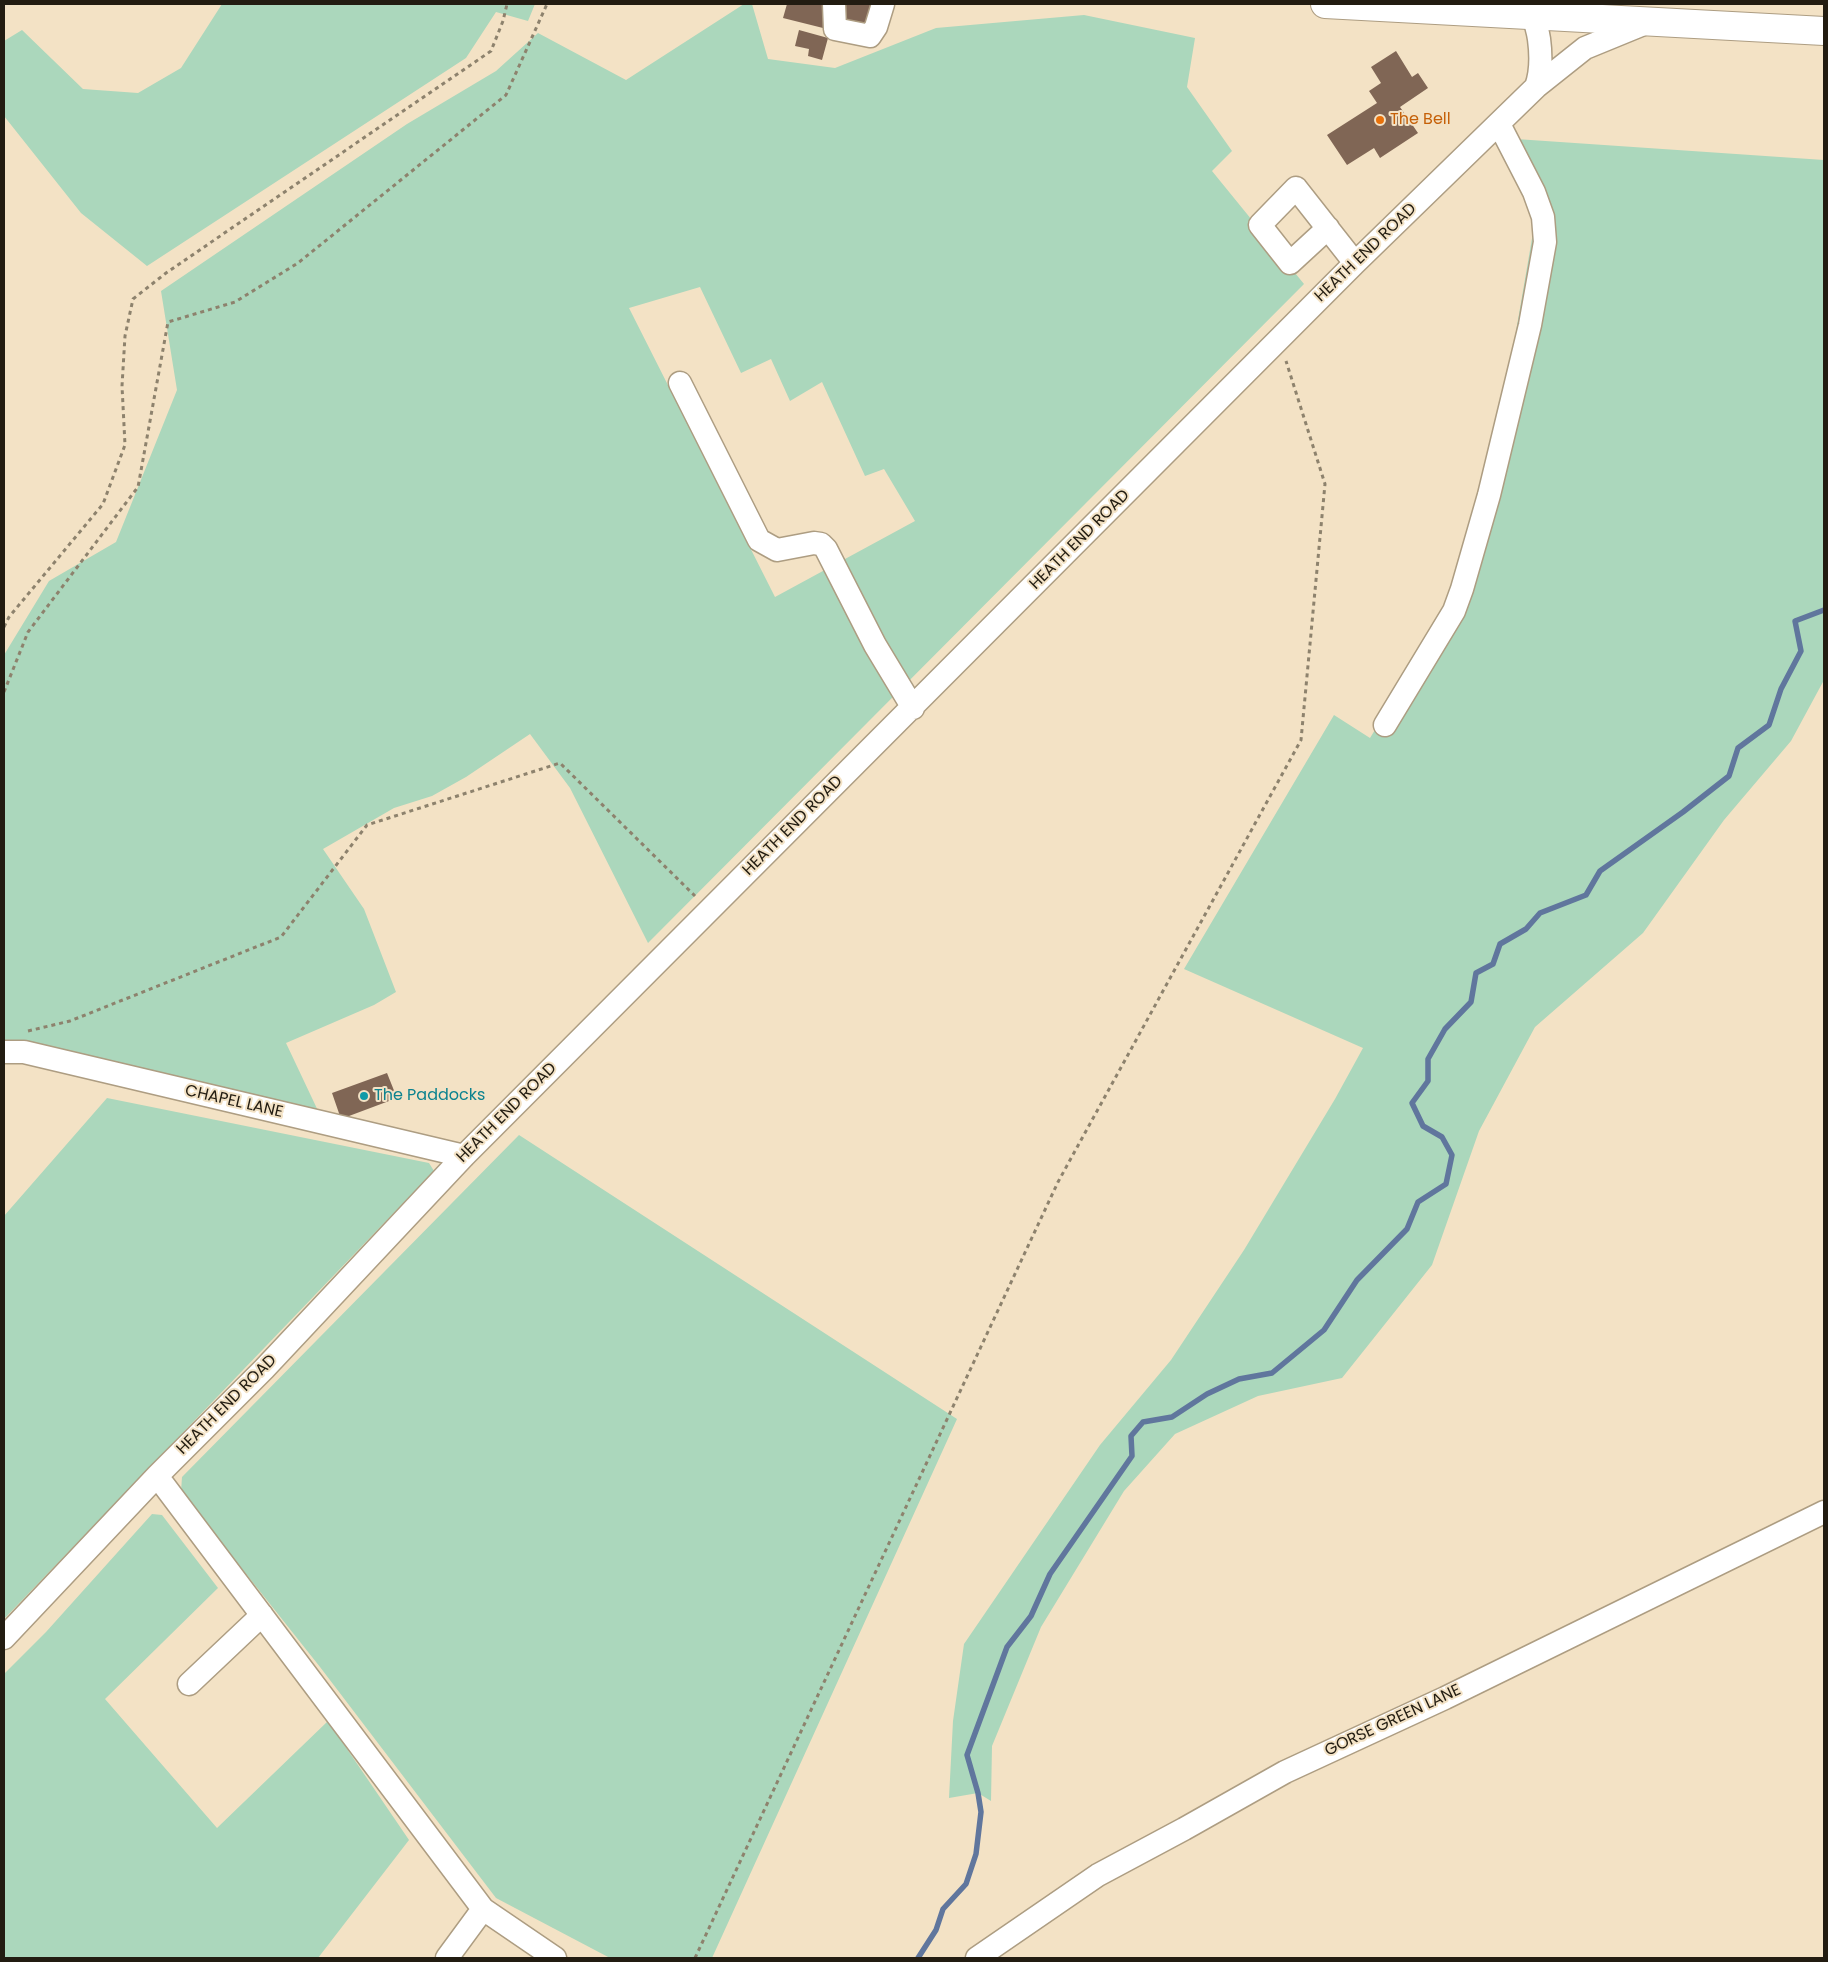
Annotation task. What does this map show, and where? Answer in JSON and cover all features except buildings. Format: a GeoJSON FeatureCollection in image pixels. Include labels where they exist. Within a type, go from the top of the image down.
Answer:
{"type":"FeatureCollection","features":[{"type":"Feature","properties":{"kind":"highway"},"geometry":{"type":"LineString","coordinates":[[1325,4],[1530,8],[1651,21],[1824,31]]}},
{"type":"Feature","properties":{"kind":"street"},"geometry":{"type":"LineString","coordinates":[[834,4],[835,29],[870,36],[876,27],[883,4]]}},
{"type":"Feature","properties":{"kind":"street"},"geometry":{"type":"LineString","coordinates":[[1530,8],[1539,40],[1540,77],[1536,87]]}},
{"type":"Feature","properties":{"kind":"street","name":"HEATH END ROAD"},"geometry":{"type":"LineString","coordinates":[[4,1638],[157,1476],[264,1369],[464,1156],[1355,263],[1536,87],[1567,61],[1585,48],[1651,21]]}},
{"type":"Feature","properties":{"kind":"street"},"geometry":{"type":"LineString","coordinates":[[1385,725],[1454,611],[1462,589],[1489,495],[1530,324],[1545,242],[1543,217],[1534,192],[1499,124]]}},
{"type":"Feature","properties":{"kind":"street"},"geometry":{"type":"LineString","coordinates":[[1328,228],[1355,263]]}},
{"type":"Feature","properties":{"kind":"street"},"geometry":{"type":"LineString","coordinates":[[680,383],[759,540],[777,550],[814,543],[821,544],[826,549],[875,645],[913,708]]}},
{"type":"Feature","properties":{"kind":"street","name":"CHAPEL LANE"},"geometry":{"type":"LineString","coordinates":[[4,1052],[24,1052],[464,1156]]}},
{"type":"Feature","properties":{"kind":"street"},"geometry":{"type":"LineString","coordinates":[[157,1476],[484,1909],[555,1958]]}},
{"type":"Feature","properties":{"kind":"street","name":"GORSE GREEN LANE"},"geometry":{"type":"LineString","coordinates":[[976,1958],[1098,1875],[1285,1772],[1444,1698],[1824,1512]]}},
{"type":"Feature","properties":{"kind":"street"},"geometry":{"type":"LineString","coordinates":[[188,1684],[262,1616]]}},
{"type":"Feature","properties":{"kind":"street"},"geometry":{"type":"LineString","coordinates":[[447,1958],[484,1909]]}},
{"type":"Feature","properties":{"kind":"path"},"geometry":{"type":"LineString","coordinates":[[4,627],[9,617],[103,504],[125,445],[122,386],[125,336],[133,299],[166,273],[491,52],[504,21],[507,4]]}},
{"type":"Feature","properties":{"kind":"path"},"geometry":{"type":"LineString","coordinates":[[4,692],[28,632],[138,487],[168,322],[235,302],[298,263],[506,95],[547,4]]}},
{"type":"Feature","properties":{"kind":"path"},"geometry":{"type":"LineString","coordinates":[[695,1958],[1058,1182],[1301,740],[1325,484],[1279,339]]}},
{"type":"Feature","properties":{"kind":"path"},"geometry":{"type":"LineString","coordinates":[[26,1032],[70,1021],[282,937],[368,825],[560,763],[709,910]]}},
{"type":"Feature","properties":{"kind":"green space"},"geometry":{"type":"Polygon","coordinates":[[[222,4],[535,4],[528,21],[496,12],[466,58],[147,266],[81,213],[4,116],[4,41],[22,30],[83,89],[138,93],[181,68],[222,4]]]}},
{"type":"Feature","properties":{"kind":"green space"},"geometry":{"type":"Polygon","coordinates":[[[744,4],[752,4],[768,59],[835,68],[936,28],[1084,15],[1195,38],[1187,87],[1232,151],[1212,171],[1304,284],[648,943],[570,788],[530,734],[466,777],[432,796],[394,808],[323,849],[364,909],[396,992],[374,1005],[286,1043],[320,1115],[4,1045],[4,655],[49,581],[116,542],[177,390],[161,291],[407,124],[496,71],[538,33],[626,80],[744,4]],[[700,287],[629,308],[775,597],[915,521],[884,469],[865,476],[822,382],[790,401],[771,359],[741,373],[700,287]]]}},
{"type":"Feature","properties":{"kind":"green space"},"geometry":{"type":"Polygon","coordinates":[[[1516,139],[1824,160],[1824,680],[1791,741],[1724,820],[1643,933],[1535,1027],[1479,1131],[1432,1265],[1342,1378],[1258,1396],[1175,1434],[1124,1491],[1041,1627],[992,1746],[991,1801],[978,1793],[949,1798],[953,1721],[964,1644],[1100,1445],[1171,1360],[1244,1250],[1335,1099],[1363,1048],[1184,969],[1334,715],[1370,738],[1455,599],[1514,343],[1535,221],[1516,139]]]}},
{"type":"Feature","properties":{"kind":"green space"},"geometry":{"type":"Polygon","coordinates":[[[107,1098],[429,1163],[434,1171],[4,1619],[4,1216],[107,1098]]]}},
{"type":"Feature","properties":{"kind":"green space"},"geometry":{"type":"Polygon","coordinates":[[[519,1135],[957,1419],[712,1958],[610,1958],[496,1898],[320,1667],[181,1492],[182,1477],[519,1135]]]}},
{"type":"Feature","properties":{"kind":"green space"},"geometry":{"type":"Polygon","coordinates":[[[152,1514],[162,1515],[218,1588],[105,1699],[217,1828],[328,1721],[409,1840],[318,1958],[4,1958],[4,1674],[46,1632],[152,1514]]]}},
{"type":"Feature","properties":{"kind":"waterway"},"geometry":{"type":"LineString","coordinates":[[918,1958],[936,1930],[943,1909],[966,1884],[976,1854],[981,1812],[978,1793],[967,1755],[1007,1647],[1031,1616],[1050,1574],[1132,1456],[1131,1436],[1143,1422],[1172,1417],[1207,1394],[1239,1379],[1272,1373],[1324,1330],[1357,1280],[1407,1229],[1418,1202],[1446,1184],[1452,1155],[1442,1137],[1423,1126],[1412,1103],[1428,1081],[1428,1059],[1445,1029],[1471,1002],[1476,973],[1493,964],[1500,944],[1526,929],[1540,913],[1586,895],[1600,871],[1683,812],[1729,776],[1738,748],[1769,725],[1781,689],[1801,651],[1795,621],[1824,610]]}},
{"type":"Feature","properties":{"kind":"place","name":"The Bell"},"geometry":{"type":"Point","coordinates":[1380,120]}},
{"type":"Feature","properties":{"kind":"place","name":"The Paddocks"},"geometry":{"type":"Point","coordinates":[364,1096]}}]}
